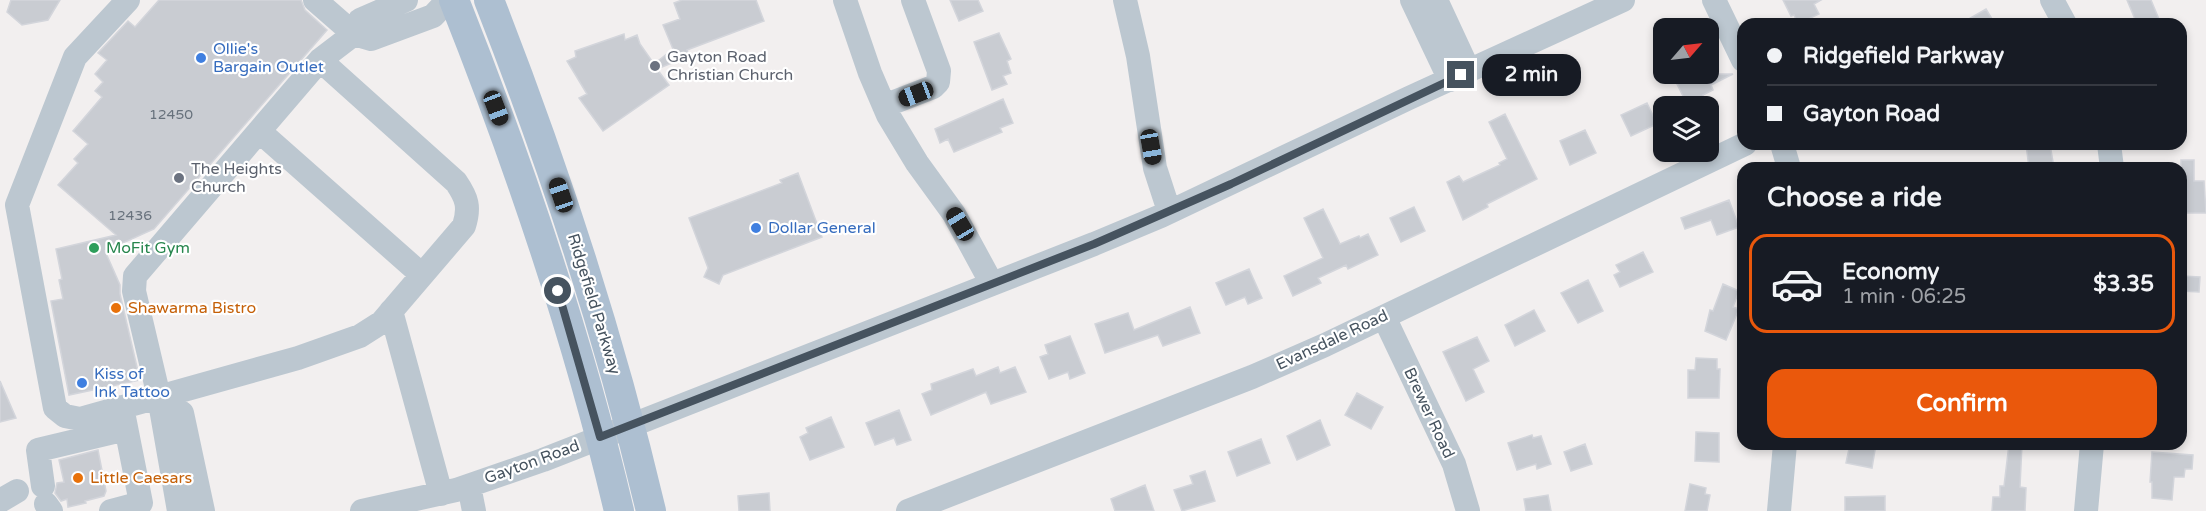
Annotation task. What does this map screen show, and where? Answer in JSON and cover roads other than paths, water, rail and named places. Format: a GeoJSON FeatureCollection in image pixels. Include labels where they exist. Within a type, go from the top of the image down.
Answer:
{"type":"FeatureCollection","features":[{"type":"Feature","properties":{"kind":"main road","name":"Ridgefield Parkway"},"geometry":{"type":"LineString","coordinates":[[454,0],[504,130],[540,235],[600,437],[619,511]]}},
{"type":"Feature","properties":{"kind":"main road","name":"Ridgefield Parkway"},"geometry":{"type":"LineString","coordinates":[[489,0],[568,217],[630,426],[651,511]]}},
{"type":"Feature","properties":{"kind":"street"},"geometry":{"type":"LineString","coordinates":[[124,418],[80,419],[65,416],[55,408],[16,206],[75,57],[128,0]]}},
{"type":"Feature","properties":{"kind":"street"},"geometry":{"type":"LineString","coordinates":[[179,511],[159,397],[134,291],[135,276],[320,60],[354,34],[360,21],[406,0]]}},
{"type":"Feature","properties":{"kind":"street"},"geometry":{"type":"LineString","coordinates":[[326,3],[354,34],[371,39],[433,15],[448,0]]}},
{"type":"Feature","properties":{"kind":"street"},"geometry":{"type":"LineString","coordinates":[[845,0],[884,106],[917,163],[954,214],[992,284]]}},
{"type":"Feature","properties":{"kind":"street"},"geometry":{"type":"LineString","coordinates":[[884,106],[933,87],[938,82],[939,71],[913,0]]}},
{"type":"Feature","properties":{"kind":"street"},"geometry":{"type":"LineString","coordinates":[[1125,0],[1138,56],[1155,168],[1169,212]]}},
{"type":"Feature","properties":{"kind":"street"},"geometry":{"type":"LineString","coordinates":[[1412,0],[1459,75]]}},
{"type":"Feature","properties":{"kind":"street"},"geometry":{"type":"LineString","coordinates":[[1436,0],[1459,75]]}},
{"type":"Feature","properties":{"kind":"street","name":"Gayton Road"},"geometry":{"type":"LineString","coordinates":[[362,511],[441,494],[543,460],[1094,244],[1169,212],[1622,0]]}},
{"type":"Feature","properties":{"kind":"street"},"geometry":{"type":"LineString","coordinates":[[1714,0],[1737,48]]}},
{"type":"Feature","properties":{"kind":"street"},"geometry":{"type":"LineString","coordinates":[[2052,0],[2062,18]]}},
{"type":"Feature","properties":{"kind":"street"},"geometry":{"type":"LineString","coordinates":[[47,500],[38,450],[124,418],[159,397],[298,358],[360,336],[382,322],[464,226],[468,213],[465,195],[456,182],[320,60]]}},
{"type":"Feature","properties":{"kind":"street"},"geometry":{"type":"LineString","coordinates":[[259,131],[422,275]]}},
{"type":"Feature","properties":{"kind":"street","name":"Evansdale Road"},"geometry":{"type":"LineString","coordinates":[[908,511],[1252,377],[1384,317],[1737,148]]}},
{"type":"Feature","properties":{"kind":"street"},"geometry":{"type":"LineString","coordinates":[[391,311],[441,494]]}},
{"type":"Feature","properties":{"kind":"street","name":"Brewer Road"},"geometry":{"type":"LineString","coordinates":[[1384,317],[1454,464],[1468,511]]}},
{"type":"Feature","properties":{"kind":"street"},"geometry":{"type":"LineString","coordinates":[[159,397],[182,413],[203,511]]}},
{"type":"Feature","properties":{"kind":"street"},"geometry":{"type":"LineString","coordinates":[[111,511],[141,503],[124,418]]}},
{"type":"Feature","properties":{"kind":"street"},"geometry":{"type":"LineString","coordinates":[[1779,511],[1784,450]]}},
{"type":"Feature","properties":{"kind":"street"},"geometry":{"type":"LineString","coordinates":[[2086,511],[2091,450]]}},
{"type":"Feature","properties":{"kind":"street"},"geometry":{"type":"LineString","coordinates":[[469,486],[474,511]]}},
{"type":"Feature","properties":{"kind":"place","name":"Ollie's Bargain Outlet"},"geometry":{"type":"Point","coordinates":[201,58]}},
{"type":"Feature","properties":{"kind":"place","name":"Gayton Road Christian Church"},"geometry":{"type":"Point","coordinates":[655,66]}},
{"type":"Feature","properties":{"kind":"place","name":"The Heights Church"},"geometry":{"type":"Point","coordinates":[179,178]}},
{"type":"Feature","properties":{"kind":"place","name":"Dollar General"},"geometry":{"type":"Point","coordinates":[756,228]}},
{"type":"Feature","properties":{"kind":"place","name":"MoFit Gym"},"geometry":{"type":"Point","coordinates":[94,248]}},
{"type":"Feature","properties":{"kind":"place","name":"Shawarma Bistro"},"geometry":{"type":"Point","coordinates":[116,308]}},
{"type":"Feature","properties":{"kind":"place","name":"Kiss of Ink Tattoo"},"geometry":{"type":"Point","coordinates":[82,383]}},
{"type":"Feature","properties":{"kind":"place","name":"Little Caesars"},"geometry":{"type":"Point","coordinates":[78,478]}}]}
